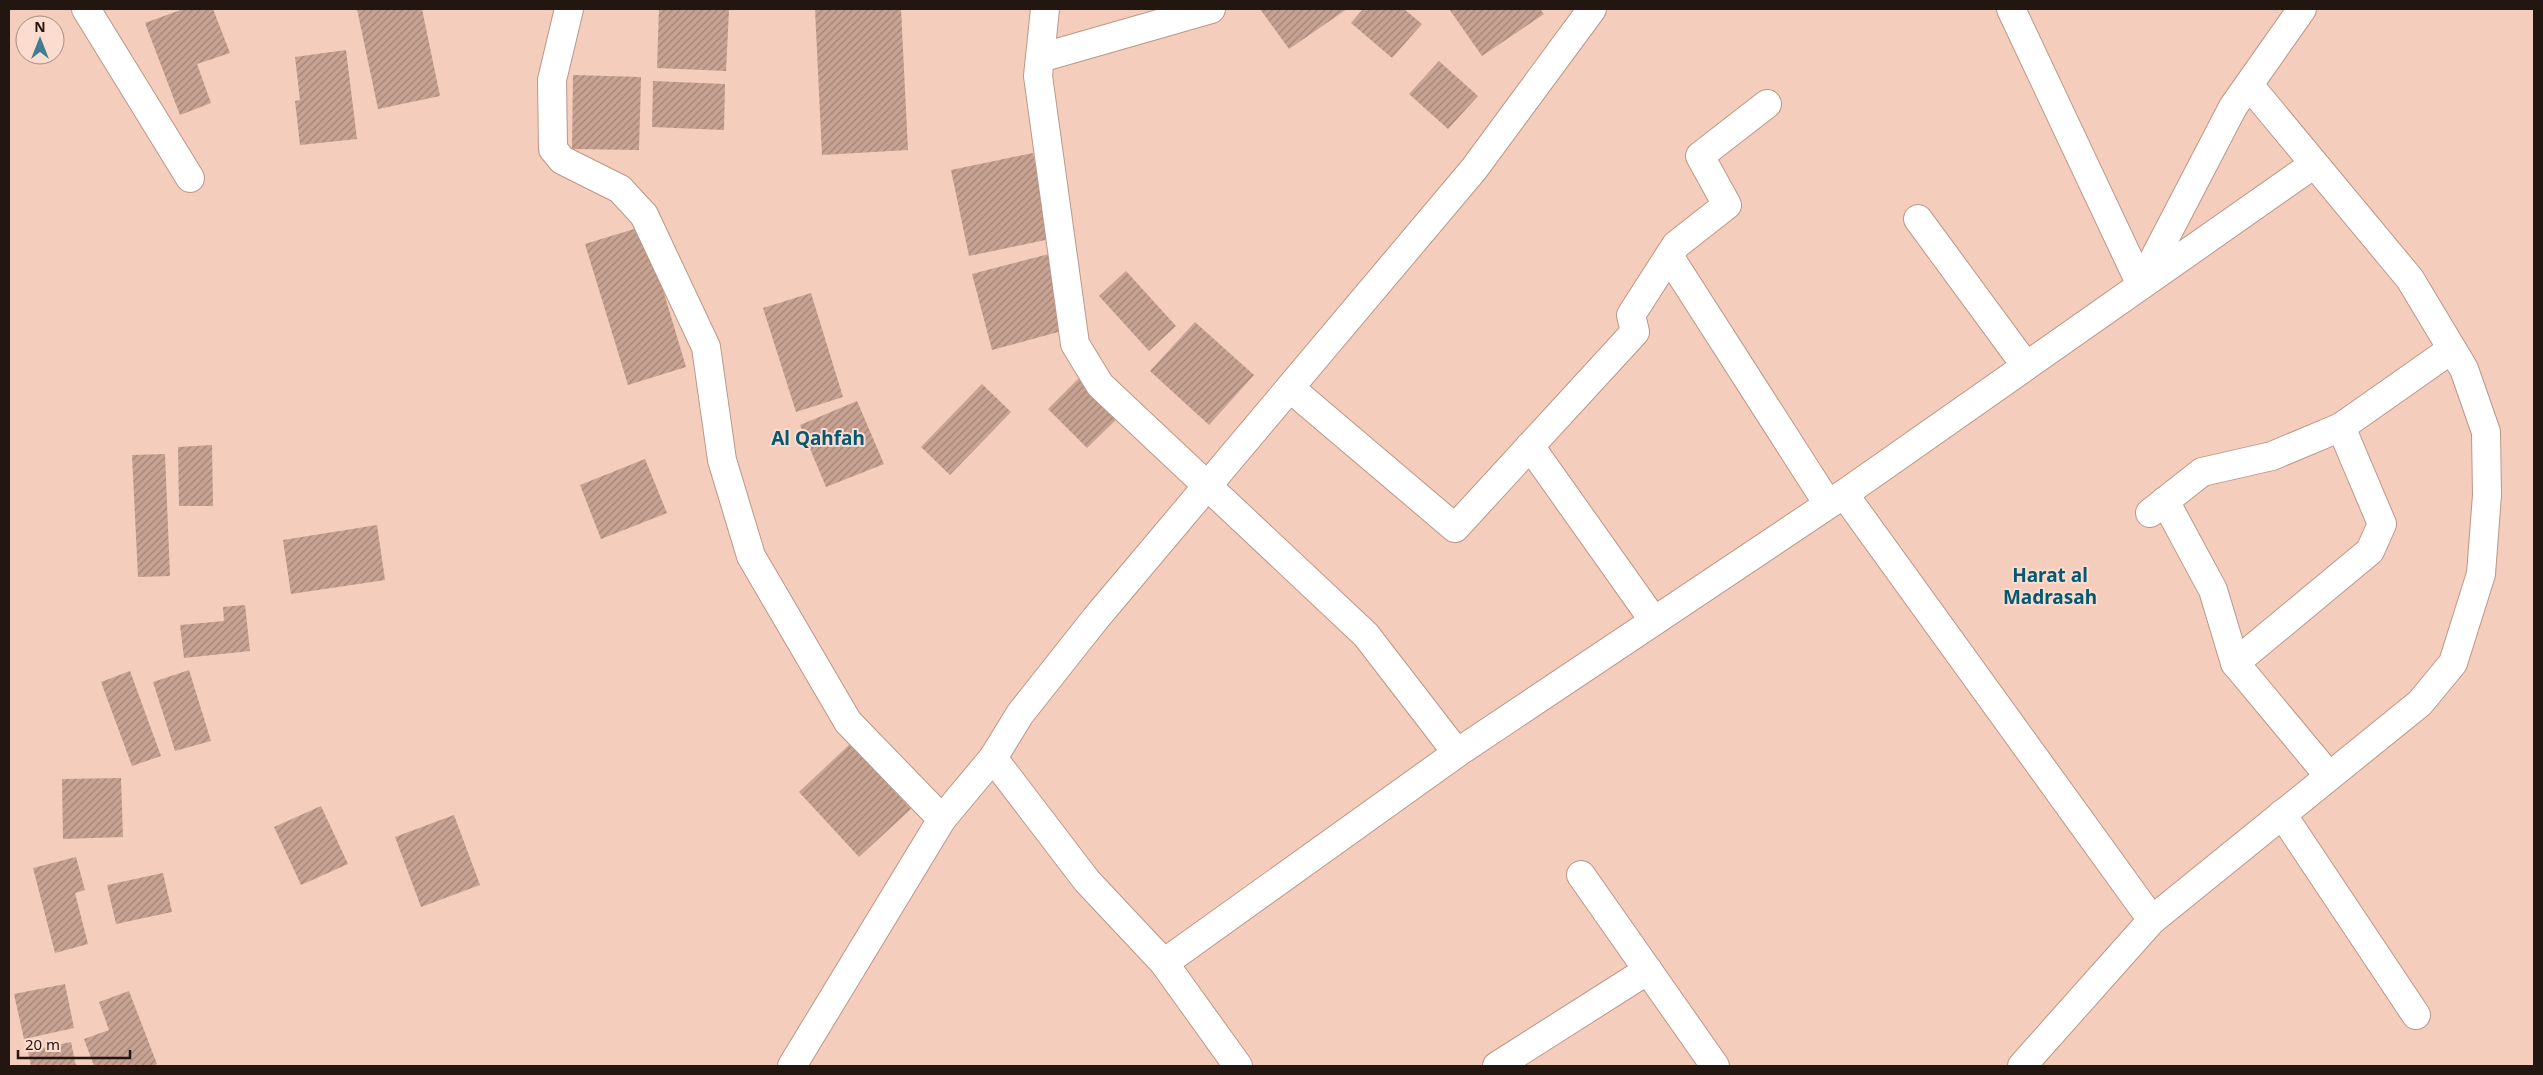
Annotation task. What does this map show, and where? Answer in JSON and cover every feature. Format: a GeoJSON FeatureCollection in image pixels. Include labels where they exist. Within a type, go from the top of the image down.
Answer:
{"type":"FeatureCollection","features":[{"type":"Feature","properties":{"kind":"street"},"geometry":{"type":"LineString","coordinates":[[86,9],[190,178]]}},
{"type":"Feature","properties":{"kind":"street"},"geometry":{"type":"LineString","coordinates":[[569,9],[552,80],[553,149],[562,160],[600,177],[620,189],[644,215],[706,347],[722,460],[751,556],[848,722],[942,819]]}},
{"type":"Feature","properties":{"kind":"street"},"geometry":{"type":"LineString","coordinates":[[1045,9],[1038,76],[1075,344],[1100,385],[1208,484],[1366,635],[1457,753]]}},
{"type":"Feature","properties":{"kind":"street"},"geometry":{"type":"LineString","coordinates":[[1040,58],[1212,9]]}},
{"type":"Feature","properties":{"kind":"street"},"geometry":{"type":"LineString","coordinates":[[792,1066],[942,819],[993,758],[1026,706],[1102,611],[1474,168],[1592,9]]}},
{"type":"Feature","properties":{"kind":"street"},"geometry":{"type":"LineString","coordinates":[[2010,9],[2140,285]]}},
{"type":"Feature","properties":{"kind":"street"},"geometry":{"type":"LineString","coordinates":[[2140,285],[2233,107],[2302,9]]}},
{"type":"Feature","properties":{"kind":"street"},"geometry":{"type":"LineString","coordinates":[[2022,1066],[2152,920],[2420,703],[2453,663],[2481,574],[2488,495],[2486,432],[2464,369],[2410,280],[2249,85]]}},
{"type":"Feature","properties":{"kind":"street"},"geometry":{"type":"LineString","coordinates":[[1290,388],[1455,528],[1636,332],[1631,315],[1676,245],[1727,205],[1700,156],[1767,104]]}},
{"type":"Feature","properties":{"kind":"street"},"geometry":{"type":"LineString","coordinates":[[1164,963],[1457,753],[1836,499],[2314,164]]}},
{"type":"Feature","properties":{"kind":"street"},"geometry":{"type":"LineString","coordinates":[[1918,219],[2026,366]]}},
{"type":"Feature","properties":{"kind":"street"},"geometry":{"type":"LineString","coordinates":[[1669,256],[1836,499],[2152,920]]}},
{"type":"Feature","properties":{"kind":"street"},"geometry":{"type":"LineString","coordinates":[[2329,776],[2235,664],[2213,590],[2158,507],[2202,472],[2272,456],[2341,427],[2452,349]]}},
{"type":"Feature","properties":{"kind":"street"},"geometry":{"type":"LineString","coordinates":[[2235,664],[2370,551],[2382,524],[2341,427]]}},
{"type":"Feature","properties":{"kind":"street"},"geometry":{"type":"LineString","coordinates":[[1530,446],[1654,621]]}},
{"type":"Feature","properties":{"kind":"street"},"geometry":{"type":"LineString","coordinates":[[993,758],[1087,881],[1164,963],[1238,1066]]}},
{"type":"Feature","properties":{"kind":"street"},"geometry":{"type":"LineString","coordinates":[[2282,814],[2416,1015]]}},
{"type":"Feature","properties":{"kind":"street"},"geometry":{"type":"LineString","coordinates":[[1581,875],[1715,1066]]}},
{"type":"Feature","properties":{"kind":"street"},"geometry":{"type":"LineString","coordinates":[[1497,1066],[1648,970]]}},
{"type":"Feature","properties":{"kind":"building"},"geometry":{"type":"Polygon","coordinates":[[[183,9],[213,9],[230,53],[197,64],[211,103],[180,115],[145,23],[183,9]]]}},
{"type":"Feature","properties":{"kind":"building"},"geometry":{"type":"Polygon","coordinates":[[[357,9],[422,9],[440,96],[378,109],[357,9]]]}},
{"type":"Feature","properties":{"kind":"building"},"geometry":{"type":"Polygon","coordinates":[[[659,9],[729,10],[726,71],[657,68],[659,9]]]}},
{"type":"Feature","properties":{"kind":"building"},"geometry":{"type":"Polygon","coordinates":[[[815,9],[901,9],[908,150],[822,155],[815,9]]]}},
{"type":"Feature","properties":{"kind":"building"},"geometry":{"type":"Polygon","coordinates":[[[1260,9],[1347,9],[1289,49],[1260,9]]]}},
{"type":"Feature","properties":{"kind":"building"},"geometry":{"type":"Polygon","coordinates":[[[1363,9],[1404,9],[1422,24],[1392,58],[1351,23],[1363,9]]]}},
{"type":"Feature","properties":{"kind":"building"},"geometry":{"type":"Polygon","coordinates":[[[1449,9],[1540,9],[1544,14],[1482,56],[1449,9]]]}},
{"type":"Feature","properties":{"kind":"building"},"geometry":{"type":"Polygon","coordinates":[[[346,50],[357,139],[300,145],[295,101],[300,100],[295,57],[346,50]]]}},
{"type":"Feature","properties":{"kind":"building"},"geometry":{"type":"Polygon","coordinates":[[[1439,61],[1478,96],[1448,129],[1409,94],[1439,61]]]}},
{"type":"Feature","properties":{"kind":"building"},"geometry":{"type":"Polygon","coordinates":[[[573,75],[641,77],[639,150],[572,149],[573,75]]]}},
{"type":"Feature","properties":{"kind":"building"},"geometry":{"type":"Polygon","coordinates":[[[653,81],[725,84],[724,130],[652,127],[653,81]]]}},
{"type":"Feature","properties":{"kind":"building"},"geometry":{"type":"Polygon","coordinates":[[[1033,153],[1050,239],[969,256],[951,170],[1033,153]]]}},
{"type":"Feature","properties":{"kind":"building"},"geometry":{"type":"Polygon","coordinates":[[[644,226],[686,367],[628,385],[585,244],[644,226]]]}},
{"type":"Feature","properties":{"kind":"building"},"geometry":{"type":"Polygon","coordinates":[[[1053,253],[1073,328],[992,350],[972,274],[1053,253]]]}},
{"type":"Feature","properties":{"kind":"building"},"geometry":{"type":"Polygon","coordinates":[[[1126,271],[1176,326],[1149,351],[1099,296],[1126,271]]]}},
{"type":"Feature","properties":{"kind":"building"},"geometry":{"type":"Polygon","coordinates":[[[811,293],[843,397],[796,412],[763,308],[811,293]]]}},
{"type":"Feature","properties":{"kind":"building"},"geometry":{"type":"Polygon","coordinates":[[[1195,322],[1254,375],[1209,425],[1150,371],[1195,322]]]}},
{"type":"Feature","properties":{"kind":"building"},"geometry":{"type":"Polygon","coordinates":[[[1082,375],[1121,415],[1087,448],[1048,409],[1082,375]]]}},
{"type":"Feature","properties":{"kind":"building"},"geometry":{"type":"Polygon","coordinates":[[[982,384],[1011,412],[950,475],[921,447],[982,384]]]}},
{"type":"Feature","properties":{"kind":"building"},"geometry":{"type":"Polygon","coordinates":[[[857,401],[884,464],[826,487],[800,425],[857,401]]]}},
{"type":"Feature","properties":{"kind":"building"},"geometry":{"type":"Polygon","coordinates":[[[212,445],[213,506],[179,506],[178,447],[212,445]]]}},
{"type":"Feature","properties":{"kind":"building"},"geometry":{"type":"Polygon","coordinates":[[[165,454],[170,576],[138,577],[132,455],[165,454]]]}},
{"type":"Feature","properties":{"kind":"building"},"geometry":{"type":"Polygon","coordinates":[[[645,459],[667,513],[601,539],[580,485],[645,459]]]}},
{"type":"Feature","properties":{"kind":"building"},"geometry":{"type":"Polygon","coordinates":[[[377,525],[385,580],[291,594],[283,540],[377,525]]]}},
{"type":"Feature","properties":{"kind":"building"},"geometry":{"type":"Polygon","coordinates":[[[245,605],[250,651],[184,658],[180,625],[224,621],[223,607],[245,605]]]}},
{"type":"Feature","properties":{"kind":"building"},"geometry":{"type":"Polygon","coordinates":[[[189,670],[211,741],[175,751],[153,682],[189,670]]]}},
{"type":"Feature","properties":{"kind":"building"},"geometry":{"type":"Polygon","coordinates":[[[130,671],[161,756],[132,766],[101,682],[130,671]]]}},
{"type":"Feature","properties":{"kind":"building"},"geometry":{"type":"Polygon","coordinates":[[[850,744],[911,809],[859,857],[799,792],[850,744]]]}},
{"type":"Feature","properties":{"kind":"building"},"geometry":{"type":"Polygon","coordinates":[[[121,778],[123,837],[63,839],[62,779],[121,778]]]}},
{"type":"Feature","properties":{"kind":"building"},"geometry":{"type":"Polygon","coordinates":[[[321,806],[348,864],[301,885],[274,827],[321,806]]]}},
{"type":"Feature","properties":{"kind":"building"},"geometry":{"type":"Polygon","coordinates":[[[454,815],[480,885],[421,907],[395,837],[454,815]]]}},
{"type":"Feature","properties":{"kind":"building"},"geometry":{"type":"Polygon","coordinates":[[[76,857],[85,890],[75,893],[88,944],[55,953],[33,868],[76,857]]]}},
{"type":"Feature","properties":{"kind":"building"},"geometry":{"type":"Polygon","coordinates":[[[163,873],[172,912],[116,924],[107,885],[163,873]]]}},
{"type":"Feature","properties":{"kind":"building"},"geometry":{"type":"Polygon","coordinates":[[[65,984],[74,1028],[24,1039],[14,994],[65,984]]]}},
{"type":"Feature","properties":{"kind":"building"},"geometry":{"type":"Polygon","coordinates":[[[129,991],[157,1064],[152,1066],[94,1066],[84,1039],[109,1030],[99,1002],[129,991]]]}},
{"type":"Feature","properties":{"kind":"building"},"geometry":{"type":"Polygon","coordinates":[[[71,1042],[76,1066],[31,1066],[28,1051],[71,1042]]]}},
{"type":"Feature","properties":{"kind":"district","name":"Al Qahfah"},"geometry":{"type":"Point","coordinates":[818,438]}},
{"type":"Feature","properties":{"kind":"district","name":"Harat al Madrasah"},"geometry":{"type":"Point","coordinates":[2050,586]}}]}
